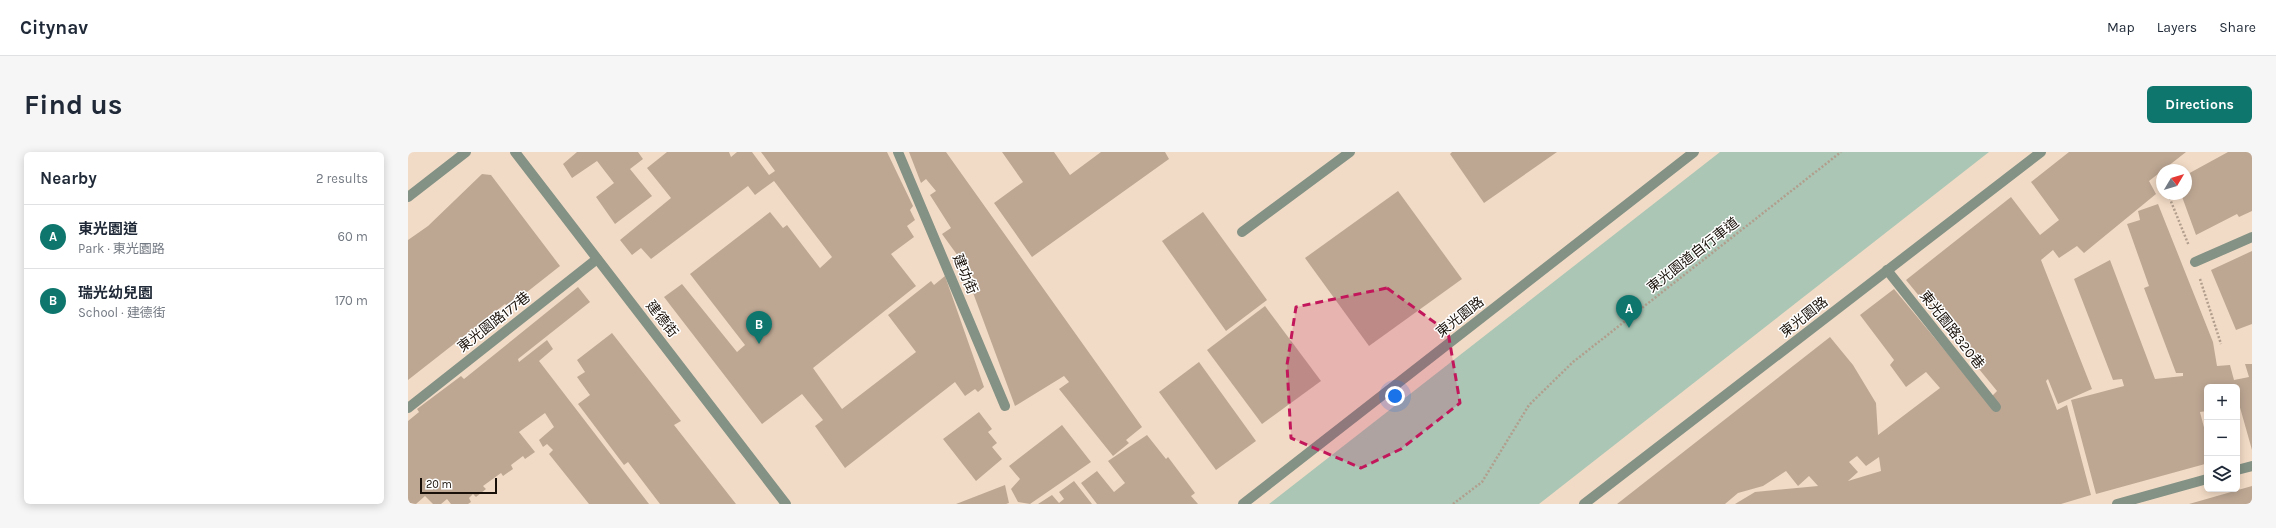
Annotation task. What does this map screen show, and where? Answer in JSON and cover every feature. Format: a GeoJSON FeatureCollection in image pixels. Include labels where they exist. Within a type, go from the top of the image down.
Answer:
{"type":"FeatureCollection","features":[{"type":"Feature","properties":{"kind":"street"},"geometry":{"type":"LineString","coordinates":[[408,197],[466,152]]}},
{"type":"Feature","properties":{"kind":"street","name":"建德街"},"geometry":{"type":"LineString","coordinates":[[515,152],[786,504]]}},
{"type":"Feature","properties":{"kind":"street","name":"建功街"},"geometry":{"type":"LineString","coordinates":[[898,152],[1005,406]]}},
{"type":"Feature","properties":{"kind":"street"},"geometry":{"type":"LineString","coordinates":[[1242,232],[1350,152]]}},
{"type":"Feature","properties":{"kind":"street","name":"東光園路"},"geometry":{"type":"LineString","coordinates":[[1243,504],[1694,152]]}},
{"type":"Feature","properties":{"kind":"street","name":"東光園路"},"geometry":{"type":"LineString","coordinates":[[1584,504],[2041,152]]}},
{"type":"Feature","properties":{"kind":"street"},"geometry":{"type":"LineString","coordinates":[[2195,262],[2252,237]]}},
{"type":"Feature","properties":{"kind":"street","name":"東光園路177巷"},"geometry":{"type":"LineString","coordinates":[[408,408],[597,259]]}},
{"type":"Feature","properties":{"kind":"street","name":"東光園路320巷"},"geometry":{"type":"LineString","coordinates":[[1887,270],[1996,407]]}},
{"type":"Feature","properties":{"kind":"street"},"geometry":{"type":"LineString","coordinates":[[2240,469],[2252,466]]}},
{"type":"Feature","properties":{"kind":"street"},"geometry":{"type":"LineString","coordinates":[[2118,504],[2204,479]]}},
{"type":"Feature","properties":{"kind":"path","name":"東光園道自行車道"},"geometry":{"type":"LineString","coordinates":[[1454,504],[1482,482],[1529,405],[1573,362],[1840,152]]}},
{"type":"Feature","properties":{"kind":"highlighted area"},"geometry":{"type":"Polygon","coordinates":[[[1387,288],[1448,332],[1460,403],[1401,449],[1361,468],[1291,438],[1287,365],[1296,307],[1387,288]]]}},
{"type":"Feature","properties":{"kind":"green space"},"geometry":{"type":"Polygon","coordinates":[[[1720,152],[1989,152],[1539,504],[1269,504],[1720,152]]]}},
{"type":"Feature","properties":{"kind":"building"},"geometry":{"type":"Polygon","coordinates":[[[577,152],[638,152],[643,159],[630,169],[652,196],[615,224],[596,197],[614,183],[597,161],[572,178],[563,164],[577,152]]]}},
{"type":"Feature","properties":{"kind":"building"},"geometry":{"type":"Polygon","coordinates":[[[667,152],[729,152],[731,157],[737,152],[752,152],[769,175],[775,171],[761,152],[887,152],[913,206],[910,210],[915,220],[907,226],[914,237],[891,254],[916,286],[813,368],[842,409],[916,352],[888,315],[931,281],[934,285],[945,276],[984,387],[978,392],[975,389],[965,396],[955,382],[845,468],[815,426],[823,420],[802,394],[762,424],[664,297],[682,284],[737,352],[745,345],[690,274],[770,212],[783,228],[787,225],[820,268],[832,257],[774,181],[755,195],[748,186],[651,259],[641,248],[632,255],[620,240],[671,198],[647,168],[667,152]]]}},
{"type":"Feature","properties":{"kind":"building"},"geometry":{"type":"Polygon","coordinates":[[[909,152],[946,152],[1142,427],[1126,440],[1129,443],[1113,456],[1059,389],[1069,382],[1064,376],[1015,406],[972,290],[979,285],[942,234],[951,228],[930,195],[936,191],[926,179],[921,183],[909,152]]]}},
{"type":"Feature","properties":{"kind":"building"},"geometry":{"type":"Polygon","coordinates":[[[1002,152],[1054,152],[1070,175],[1101,152],[1165,152],[1169,159],[1032,257],[994,203],[1023,182],[1002,152]]]}},
{"type":"Feature","properties":{"kind":"building"},"geometry":{"type":"Polygon","coordinates":[[[1452,152],[1557,152],[1484,203],[1450,154],[1452,152]]]}},
{"type":"Feature","properties":{"kind":"building"},"geometry":{"type":"Polygon","coordinates":[[[2069,152],[2186,152],[2171,164],[2156,164],[2156,176],[2149,181],[2156,194],[2084,253],[2077,246],[2059,258],[2053,250],[2041,260],[2092,389],[2058,404],[2048,379],[2046,381],[2057,410],[2067,405],[2091,495],[2061,504],[1735,504],[1755,492],[1818,486],[1809,476],[1798,486],[1786,471],[1763,486],[1738,493],[1725,504],[1617,504],[1830,337],[1853,365],[1876,403],[1878,435],[1940,388],[1926,372],[1906,387],[1890,365],[1894,360],[1860,315],[1894,289],[1987,401],[1997,391],[1906,280],[2011,197],[2040,235],[2059,220],[2031,182],[2069,152]],[[1857,456],[1849,462],[1858,472],[1848,481],[1881,471],[1879,457],[1866,466],[1857,456]]]}},
{"type":"Feature","properties":{"kind":"building"},"geometry":{"type":"Polygon","coordinates":[[[2228,152],[2252,152],[2252,211],[2239,217],[2237,214],[2196,235],[2183,200],[2192,200],[2192,172],[2228,152]]]}},
{"type":"Feature","properties":{"kind":"building"},"geometry":{"type":"Polygon","coordinates":[[[482,174],[491,175],[560,266],[508,307],[505,304],[408,380],[408,240],[428,226],[482,174]]]}},
{"type":"Feature","properties":{"kind":"building"},"geometry":{"type":"Polygon","coordinates":[[[1398,191],[1462,279],[1369,346],[1305,258],[1398,191]]]}},
{"type":"Feature","properties":{"kind":"building"},"geometry":{"type":"Polygon","coordinates":[[[2158,204],[2213,342],[2217,366],[2230,365],[2234,380],[2249,377],[2245,364],[2252,364],[2252,450],[2240,408],[2240,384],[2204,384],[2204,411],[2200,412],[2204,427],[2204,464],[2096,494],[2071,400],[2124,386],[2122,379],[2113,380],[2074,279],[2110,260],[2155,379],[2183,376],[2183,373],[2176,373],[2144,288],[2149,286],[2127,224],[2140,220],[2138,211],[2158,204]]]}},
{"type":"Feature","properties":{"kind":"building"},"geometry":{"type":"Polygon","coordinates":[[[1203,212],[1267,300],[1226,331],[1162,241],[1203,212]]]}},
{"type":"Feature","properties":{"kind":"building"},"geometry":{"type":"Polygon","coordinates":[[[2252,251],[2252,324],[2236,330],[2211,270],[2252,251]]]}},
{"type":"Feature","properties":{"kind":"building"},"geometry":{"type":"Polygon","coordinates":[[[578,287],[590,302],[518,359],[519,362],[547,340],[553,349],[539,361],[649,504],[589,504],[549,454],[553,450],[547,444],[543,447],[539,440],[554,427],[545,413],[519,432],[535,452],[525,459],[523,456],[511,465],[513,469],[503,476],[501,473],[483,486],[486,489],[476,497],[473,494],[469,498],[471,502],[468,504],[451,504],[447,499],[441,504],[433,504],[425,496],[416,504],[408,503],[408,421],[419,412],[417,409],[461,376],[464,379],[578,287]]]}},
{"type":"Feature","properties":{"kind":"building"},"geometry":{"type":"Polygon","coordinates":[[[1265,306],[1321,381],[1262,424],[1207,350],[1265,306]]]}},
{"type":"Feature","properties":{"kind":"building"},"geometry":{"type":"Polygon","coordinates":[[[612,333],[681,421],[674,425],[736,504],[660,504],[628,462],[624,465],[578,404],[590,395],[577,377],[585,372],[577,360],[612,333]]]}},
{"type":"Feature","properties":{"kind":"building"},"geometry":{"type":"Polygon","coordinates":[[[1199,362],[1256,441],[1216,470],[1159,392],[1199,362]]]}},
{"type":"Feature","properties":{"kind":"building"},"geometry":{"type":"Polygon","coordinates":[[[979,412],[992,429],[988,432],[997,443],[992,447],[1002,459],[976,481],[943,439],[979,412]]]}},
{"type":"Feature","properties":{"kind":"building"},"geometry":{"type":"Polygon","coordinates":[[[1062,425],[1091,462],[1030,504],[1018,502],[1011,489],[1020,479],[1009,466],[1062,425]]]}},
{"type":"Feature","properties":{"kind":"building"},"geometry":{"type":"Polygon","coordinates":[[[1147,435],[1166,459],[1168,457],[1195,493],[1191,496],[1198,504],[1097,504],[1081,483],[1097,471],[1114,492],[1125,483],[1108,461],[1147,435]]]}},
{"type":"Feature","properties":{"kind":"building"},"geometry":{"type":"Polygon","coordinates":[[[1074,481],[1092,504],[1038,504],[1052,495],[1059,503],[1064,499],[1059,492],[1074,481]]]}},
{"type":"Feature","properties":{"kind":"building"},"geometry":{"type":"Polygon","coordinates":[[[1005,485],[1009,503],[956,504],[1005,485]]]}},
{"type":"Feature","properties":{"kind":"building"},"geometry":{"type":"Polygon","coordinates":[[[2252,486],[2252,504],[2189,504],[2231,492],[2240,492],[2240,489],[2252,486]]]}},
{"type":"Feature","properties":{"kind":"place","name":"東光園道"},"geometry":{"type":"Point","coordinates":[1629,328]}},
{"type":"Feature","properties":{"kind":"place","name":"瑞光幼兒園"},"geometry":{"type":"Point","coordinates":[759,344]}}]}
